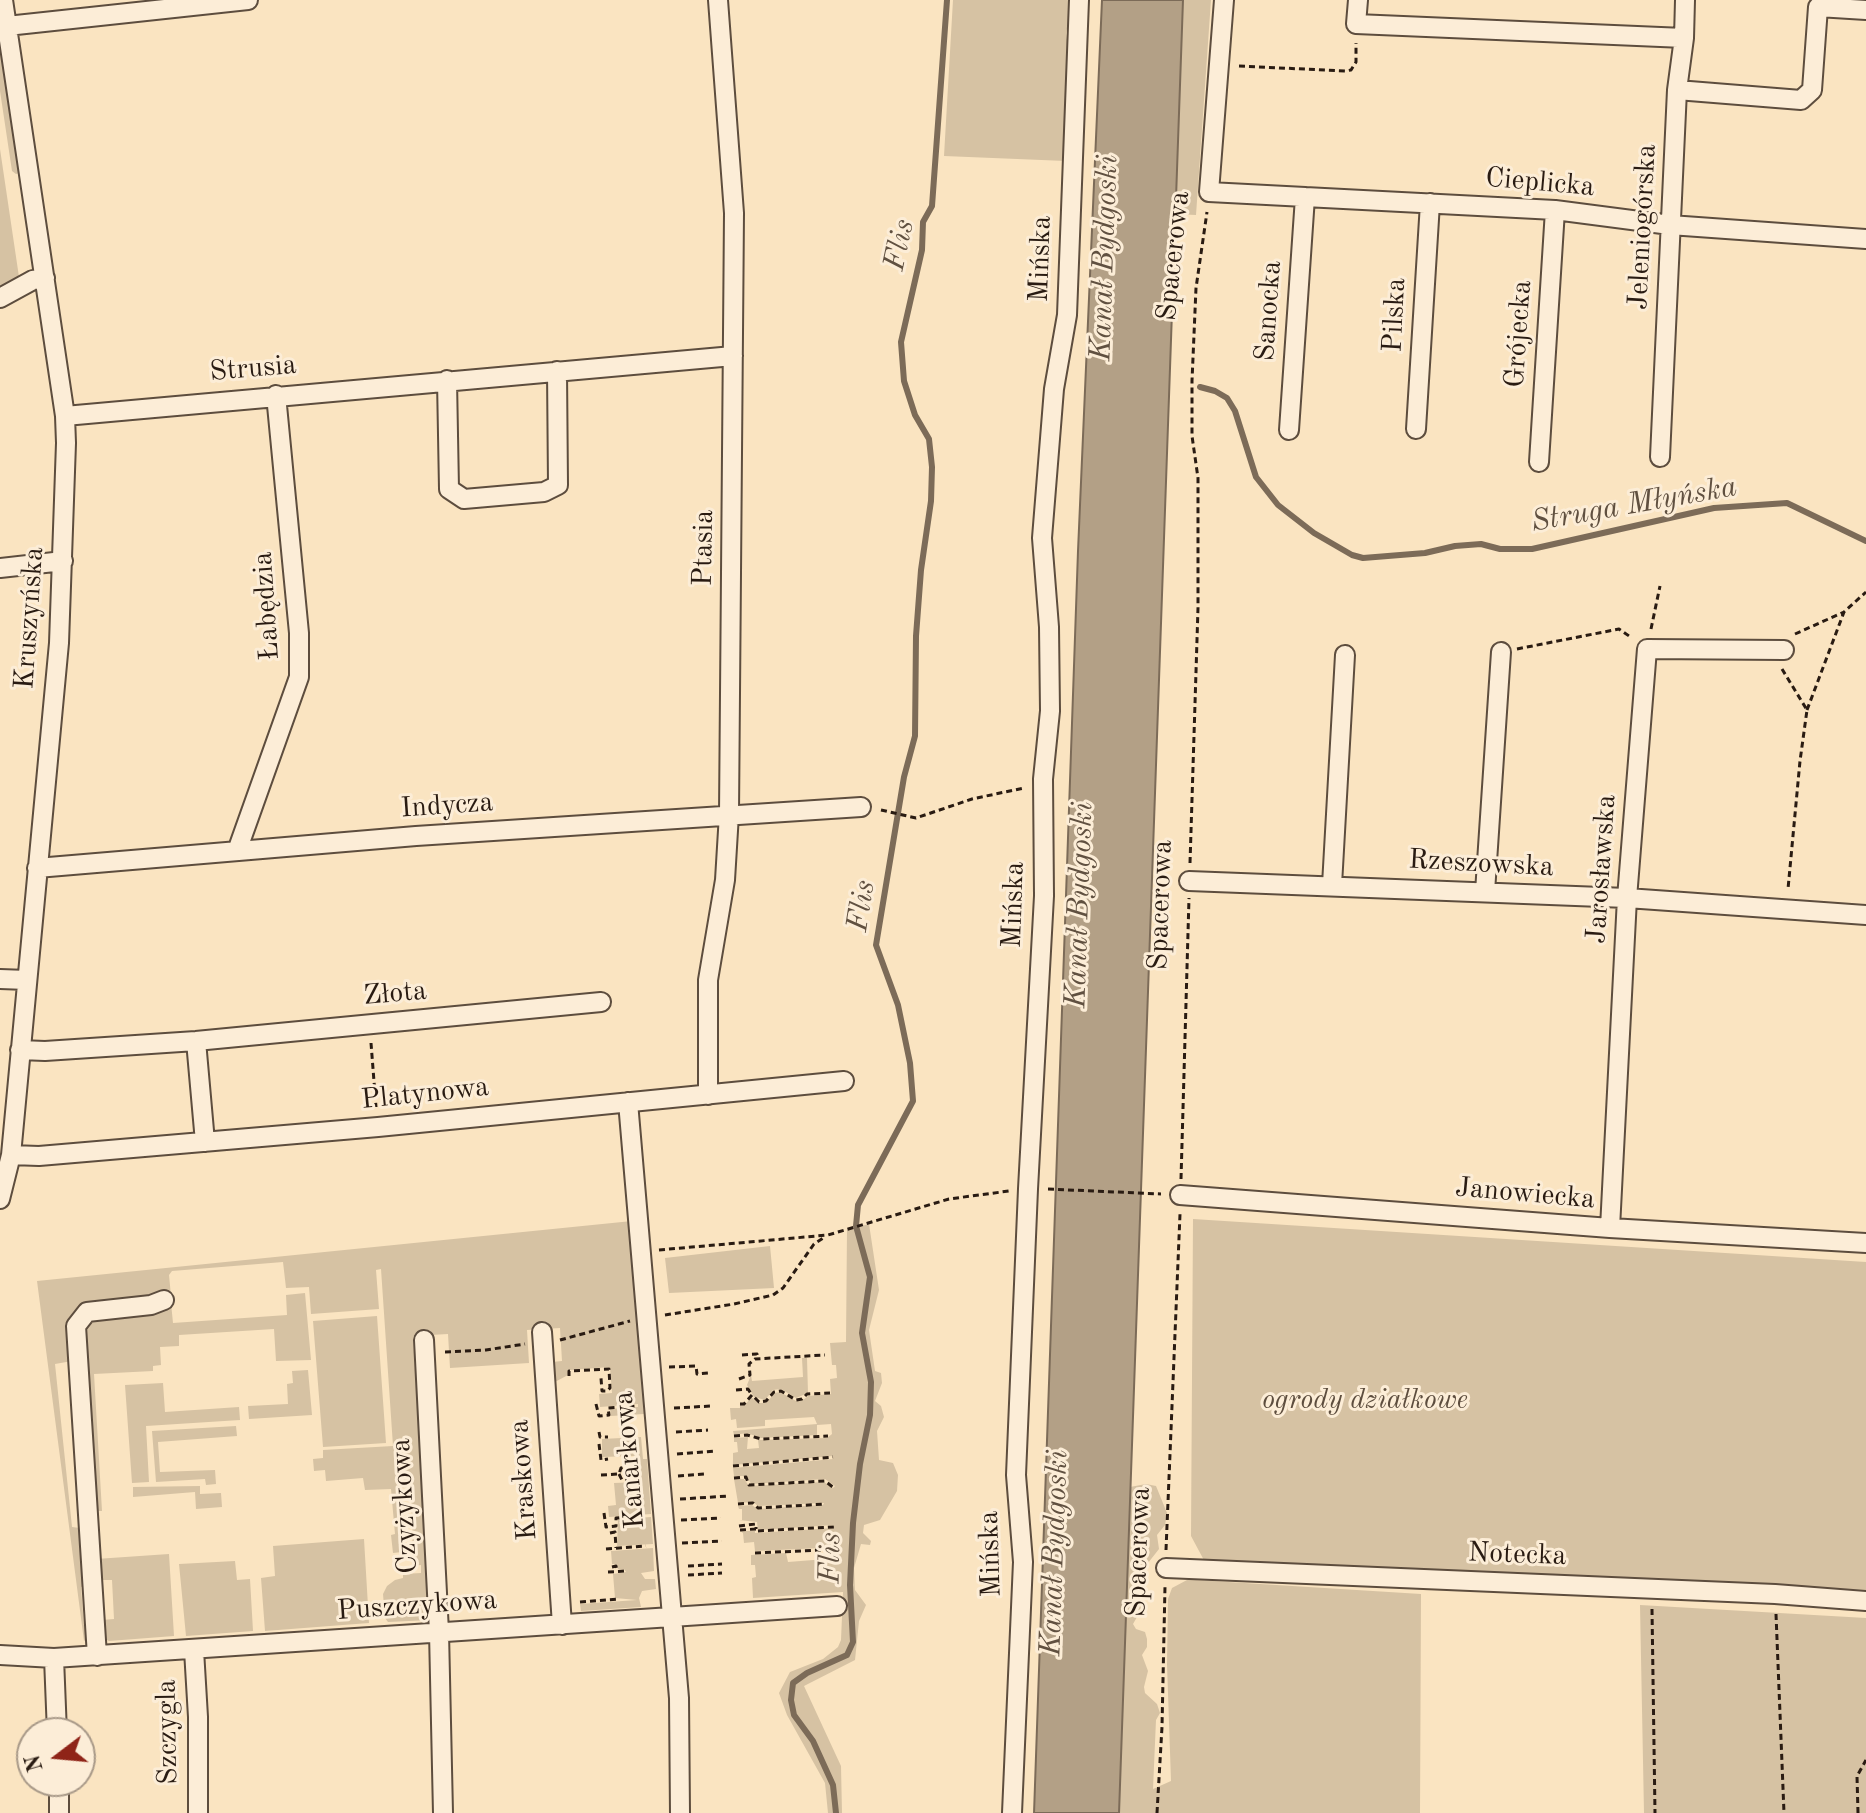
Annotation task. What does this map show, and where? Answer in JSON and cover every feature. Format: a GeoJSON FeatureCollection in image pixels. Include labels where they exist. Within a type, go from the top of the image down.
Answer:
{"type":"FeatureCollection","features":[{"type":"Feature","properties":{"kind":"street","name":"Kruszyńska"},"geometry":{"type":"LineString","coordinates":[[0,1199],[11,1155],[59,643],[65,416],[3,0]]}},
{"type":"Feature","properties":{"kind":"street"},"geometry":{"type":"LineString","coordinates":[[7,26],[248,0]]}},
{"type":"Feature","properties":{"kind":"street","name":"Ptasia"},"geometry":{"type":"LineString","coordinates":[[708,1095],[708,980],[725,880],[729,814],[734,213],[718,0]]}},
{"type":"Feature","properties":{"kind":"street","name":"Mińska"},"geometry":{"type":"LineString","coordinates":[[1012,1813],[1023,1562],[1016,1475],[1044,896],[1044,784],[1050,695],[1043,513],[1054,389],[1067,315],[1079,0]]}},
{"type":"Feature","properties":{"kind":"street","name":"Spacerowa"},"geometry":{"type":"LineString","coordinates":[[1209,192],[1224,0]]}},
{"type":"Feature","properties":{"kind":"street"},"geometry":{"type":"LineString","coordinates":[[1358,0],[1356,24],[1684,38]]}},
{"type":"Feature","properties":{"kind":"street","name":"Jeleniogórska"},"geometry":{"type":"LineString","coordinates":[[1660,457],[1677,90],[1685,0]]}},
{"type":"Feature","properties":{"kind":"street"},"geometry":{"type":"LineString","coordinates":[[1677,90],[1801,100],[1812,90],[1818,7],[1866,10]]}},
{"type":"Feature","properties":{"kind":"street","name":"Cieplicka"},"geometry":{"type":"LineString","coordinates":[[1209,192],[1555,210],[1670,225],[1866,239]]}},
{"type":"Feature","properties":{"kind":"street","name":"Sanocka"},"geometry":{"type":"LineString","coordinates":[[1289,430],[1305,197]]}},
{"type":"Feature","properties":{"kind":"street","name":"Pilska"},"geometry":{"type":"LineString","coordinates":[[1416,429],[1430,203]]}},
{"type":"Feature","properties":{"kind":"street","name":"Grójecka"},"geometry":{"type":"LineString","coordinates":[[1539,462],[1555,210]]}},
{"type":"Feature","properties":{"kind":"street"},"geometry":{"type":"LineString","coordinates":[[0,298],[33,280],[45,278]]}},
{"type":"Feature","properties":{"kind":"street","name":"Strusia"},"geometry":{"type":"LineString","coordinates":[[65,416],[733,356]]}},
{"type":"Feature","properties":{"kind":"street"},"geometry":{"type":"LineString","coordinates":[[447,380],[449,489],[464,499],[477,498],[544,492],[558,485],[557,371]]}},
{"type":"Feature","properties":{"kind":"street","name":"Łabędzia"},"geometry":{"type":"LineString","coordinates":[[237,851],[299,677],[299,633],[276,395]]}},
{"type":"Feature","properties":{"kind":"street"},"geometry":{"type":"LineString","coordinates":[[0,568],[63,561]]}},
{"type":"Feature","properties":{"kind":"street"},"geometry":{"type":"LineString","coordinates":[[1647,649],[1777,650]]}},
{"type":"Feature","properties":{"kind":"street","name":"Jarosławska"},"geometry":{"type":"LineString","coordinates":[[1610,1228],[1627,898],[1647,649]]}},
{"type":"Feature","properties":{"kind":"street"},"geometry":{"type":"LineString","coordinates":[[1485,892],[1501,652]]}},
{"type":"Feature","properties":{"kind":"street"},"geometry":{"type":"LineString","coordinates":[[1332,885],[1345,655]]}},
{"type":"Feature","properties":{"kind":"street","name":"Indycza"},"geometry":{"type":"LineString","coordinates":[[37,868],[729,814],[861,807]]}},
{"type":"Feature","properties":{"kind":"street","name":"Rzeszowska"},"geometry":{"type":"LineString","coordinates":[[1189,881],[1627,898],[1866,915]]}},
{"type":"Feature","properties":{"kind":"street"},"geometry":{"type":"LineString","coordinates":[[0,979],[27,980]]}},
{"type":"Feature","properties":{"kind":"street","name":"Złota"},"geometry":{"type":"LineString","coordinates":[[20,1050],[196,1041],[601,1002]]}},
{"type":"Feature","properties":{"kind":"street"},"geometry":{"type":"LineString","coordinates":[[196,1041],[205,1142]]}},
{"type":"Feature","properties":{"kind":"street","name":"Platynowa"},"geometry":{"type":"LineString","coordinates":[[11,1155],[39,1156],[378,1127],[844,1081]]}},
{"type":"Feature","properties":{"kind":"street","name":"Kanarkowa"},"geometry":{"type":"LineString","coordinates":[[628,1102],[679,1698],[680,1813]]}},
{"type":"Feature","properties":{"kind":"street","name":"Janowiecka"},"geometry":{"type":"LineString","coordinates":[[1180,1195],[1610,1228],[1866,1243]]}},
{"type":"Feature","properties":{"kind":"street"},"geometry":{"type":"LineString","coordinates":[[97,1656],[76,1326],[87,1312],[151,1305],[164,1300]]}},
{"type":"Feature","properties":{"kind":"street","name":"Kraskowa"},"geometry":{"type":"LineString","coordinates":[[542,1332],[562,1625]]}},
{"type":"Feature","properties":{"kind":"street","name":"Czyżykowa"},"geometry":{"type":"LineString","coordinates":[[424,1340],[439,1632],[443,1813]]}},
{"type":"Feature","properties":{"kind":"street","name":"Notecka"},"geometry":{"type":"LineString","coordinates":[[1166,1568],[1775,1594],[1866,1601]]}},
{"type":"Feature","properties":{"kind":"street","name":"Puszczykowa"},"geometry":{"type":"LineString","coordinates":[[0,1655],[54,1658],[97,1656],[837,1606]]}},
{"type":"Feature","properties":{"kind":"street","name":"Szczygla"},"geometry":{"type":"LineString","coordinates":[[194,1650],[198,1813]]}},
{"type":"Feature","properties":{"kind":"street"},"geometry":{"type":"LineString","coordinates":[[54,1658],[56,1717]]}},
{"type":"Feature","properties":{"kind":"path"},"geometry":{"type":"LineString","coordinates":[[1219,65],[1351,70],[1356,62],[1356,24]]}},
{"type":"Feature","properties":{"kind":"path","name":"Spacerowa"},"geometry":{"type":"LineString","coordinates":[[1157,1813],[1189,881],[1198,507],[1198,478],[1192,436],[1192,381],[1196,288],[1209,192]]}},
{"type":"Feature","properties":{"kind":"path"},"geometry":{"type":"LineString","coordinates":[[1501,652],[1619,629],[1647,649],[1660,586]]}},
{"type":"Feature","properties":{"kind":"path"},"geometry":{"type":"LineString","coordinates":[[1807,710],[1777,650],[1804,628],[1844,612],[1866,592]]}},
{"type":"Feature","properties":{"kind":"path"},"geometry":{"type":"LineString","coordinates":[[1786,909],[1807,710],[1844,612]]}},
{"type":"Feature","properties":{"kind":"path"},"geometry":{"type":"LineString","coordinates":[[893,812],[916,818],[972,799],[1044,784]]}},
{"type":"Feature","properties":{"kind":"path"},"geometry":{"type":"LineString","coordinates":[[369,1024],[378,1127]]}},
{"type":"Feature","properties":{"kind":"path"},"geometry":{"type":"LineString","coordinates":[[641,1252],[828,1235],[949,1199],[1028,1189],[1180,1195]]}},
{"type":"Feature","properties":{"kind":"path"},"geometry":{"type":"LineString","coordinates":[[646,1317],[700,1311],[773,1295],[783,1288],[814,1244],[828,1235]]}},
{"type":"Feature","properties":{"kind":"path"},"geometry":{"type":"LineString","coordinates":[[742,1355],[757,1354],[758,1359]]}},
{"type":"Feature","properties":{"kind":"path"},"geometry":{"type":"LineString","coordinates":[[739,1379],[750,1375],[749,1364],[758,1359],[825,1355]]}},
{"type":"Feature","properties":{"kind":"path"},"geometry":{"type":"LineString","coordinates":[[664,1367],[696,1366],[697,1374],[709,1373]]}},
{"type":"Feature","properties":{"kind":"path"},"geometry":{"type":"LineString","coordinates":[[569,1376],[569,1371],[609,1369],[610,1388],[607,1391],[602,1391],[601,1378]]}},
{"type":"Feature","properties":{"kind":"path"},"geometry":{"type":"LineString","coordinates":[[736,1390],[748,1389],[759,1402],[781,1391],[796,1400],[807,1394],[830,1393]]}},
{"type":"Feature","properties":{"kind":"path"},"geometry":{"type":"LineString","coordinates":[[740,1404],[752,1395]]}},
{"type":"Feature","properties":{"kind":"path"},"geometry":{"type":"LineString","coordinates":[[598,1406],[599,1416],[609,1415],[608,1408],[639,1406]]}},
{"type":"Feature","properties":{"kind":"path"},"geometry":{"type":"LineString","coordinates":[[667,1409],[711,1406]]}},
{"type":"Feature","properties":{"kind":"path"},"geometry":{"type":"LineString","coordinates":[[668,1432],[708,1430]]}},
{"type":"Feature","properties":{"kind":"path"},"geometry":{"type":"LineString","coordinates":[[599,1432],[600,1437],[608,1437]]}},
{"type":"Feature","properties":{"kind":"path"},"geometry":{"type":"LineString","coordinates":[[734,1437],[747,1436],[761,1441],[828,1437]]}},
{"type":"Feature","properties":{"kind":"path"},"geometry":{"type":"LineString","coordinates":[[599,1444],[601,1460],[608,1459]]}},
{"type":"Feature","properties":{"kind":"path"},"geometry":{"type":"LineString","coordinates":[[669,1454],[715,1451]]}},
{"type":"Feature","properties":{"kind":"path"},"geometry":{"type":"LineString","coordinates":[[733,1466],[833,1457]]}},
{"type":"Feature","properties":{"kind":"path"},"geometry":{"type":"LineString","coordinates":[[627,1480],[622,1480],[619,1474],[621,1468],[632,1469]]}},
{"type":"Feature","properties":{"kind":"path"},"geometry":{"type":"LineString","coordinates":[[601,1475],[619,1474]]}},
{"type":"Feature","properties":{"kind":"path"},"geometry":{"type":"LineString","coordinates":[[671,1476],[705,1474]]}},
{"type":"Feature","properties":{"kind":"path"},"geometry":{"type":"LineString","coordinates":[[734,1478],[746,1477],[749,1485],[825,1481],[834,1488]]}},
{"type":"Feature","properties":{"kind":"path"},"geometry":{"type":"LineString","coordinates":[[672,1499],[729,1496]]}},
{"type":"Feature","properties":{"kind":"path"},"geometry":{"type":"LineString","coordinates":[[738,1504],[753,1503],[758,1508],[825,1504]]}},
{"type":"Feature","properties":{"kind":"path"},"geometry":{"type":"LineString","coordinates":[[604,1513],[606,1527],[616,1526],[616,1518]]}},
{"type":"Feature","properties":{"kind":"path"},"geometry":{"type":"LineString","coordinates":[[610,1518],[651,1516]]}},
{"type":"Feature","properties":{"kind":"path"},"geometry":{"type":"LineString","coordinates":[[673,1521],[721,1518]]}},
{"type":"Feature","properties":{"kind":"path"},"geometry":{"type":"LineString","coordinates":[[739,1528],[756,1524],[756,1531],[834,1527]]}},
{"type":"Feature","properties":{"kind":"path"},"geometry":{"type":"LineString","coordinates":[[610,1533],[615,1532],[616,1548]]}},
{"type":"Feature","properties":{"kind":"path"},"geometry":{"type":"LineString","coordinates":[[675,1544],[722,1541]]}},
{"type":"Feature","properties":{"kind":"path"},"geometry":{"type":"LineString","coordinates":[[828,1553],[831,1543]]}},
{"type":"Feature","properties":{"kind":"path"},"geometry":{"type":"LineString","coordinates":[[606,1549],[653,1546]]}},
{"type":"Feature","properties":{"kind":"path"},"geometry":{"type":"LineString","coordinates":[[755,1553],[823,1550],[838,1558]]}},
{"type":"Feature","properties":{"kind":"path"},"geometry":{"type":"LineString","coordinates":[[676,1567],[722,1564]]}},
{"type":"Feature","properties":{"kind":"path"},"geometry":{"type":"LineString","coordinates":[[612,1567],[616,1566],[617,1571]]}},
{"type":"Feature","properties":{"kind":"path"},"geometry":{"type":"LineString","coordinates":[[608,1572],[625,1571]]}},
{"type":"Feature","properties":{"kind":"path"},"geometry":{"type":"LineString","coordinates":[[677,1575],[722,1573]]}},
{"type":"Feature","properties":{"kind":"path"},"geometry":{"type":"LineString","coordinates":[[1652,1589],[1655,1813]]}},
{"type":"Feature","properties":{"kind":"path"},"geometry":{"type":"LineString","coordinates":[[1775,1594],[1784,1813]]}},
{"type":"Feature","properties":{"kind":"path"},"geometry":{"type":"LineString","coordinates":[[569,1602],[619,1599]]}},
{"type":"Feature","properties":{"kind":"path"},"geometry":{"type":"LineString","coordinates":[[1858,1813],[1857,1776],[1866,1760]]}},
{"type":"Feature","properties":{"kind":"green space"},"geometry":{"type":"Polygon","coordinates":[[[953,0],[1073,0],[1066,33],[1071,67],[1066,161],[944,156],[953,0]]]}},
{"type":"Feature","properties":{"kind":"green space"},"geometry":{"type":"Polygon","coordinates":[[[1183,0],[1211,0],[1196,215],[1174,214],[1183,0]]]}},
{"type":"Feature","properties":{"kind":"green space"},"geometry":{"type":"Polygon","coordinates":[[[0,41],[20,173],[16,174],[12,171],[0,91],[0,41]]]}},
{"type":"Feature","properties":{"kind":"green space"},"geometry":{"type":"Polygon","coordinates":[[[0,149],[19,277],[0,287],[0,149]]]}},
{"type":"Feature","properties":{"kind":"green space","name":"ogrody działkowe"},"geometry":{"type":"Polygon","coordinates":[[[1193,1219],[1866,1262],[1866,1593],[1206,1564],[1191,1536],[1193,1219]]]}},
{"type":"Feature","properties":{"kind":"green space"},"geometry":{"type":"Polygon","coordinates":[[[632,1221],[644,1414],[611,1416],[610,1409],[638,1407],[638,1404],[600,1407],[599,1394],[612,1393],[610,1367],[570,1370],[568,1375],[553,1383],[552,1362],[562,1361],[560,1328],[527,1330],[529,1363],[450,1368],[448,1334],[413,1336],[430,1620],[388,1622],[385,1618],[383,1594],[387,1586],[403,1578],[403,1574],[421,1573],[421,1565],[413,1566],[411,1487],[399,1488],[402,1552],[393,1553],[391,1535],[395,1534],[391,1489],[365,1490],[363,1478],[326,1481],[325,1470],[314,1471],[313,1459],[323,1458],[323,1450],[393,1446],[381,1269],[376,1270],[379,1309],[311,1314],[309,1287],[286,1288],[283,1262],[172,1271],[169,1275],[171,1296],[83,1305],[76,1309],[70,1319],[72,1361],[55,1364],[72,1527],[80,1528],[86,1586],[81,1587],[84,1626],[90,1637],[84,1641],[37,1281],[632,1221]]]}},
{"type":"Feature","properties":{"kind":"green space"},"geometry":{"type":"Polygon","coordinates":[[[869,1224],[879,1290],[869,1330],[875,1371],[881,1373],[882,1383],[875,1401],[881,1406],[884,1417],[877,1431],[879,1460],[893,1463],[898,1475],[897,1491],[880,1520],[864,1525],[863,1533],[871,1541],[870,1545],[861,1544],[854,1568],[855,1590],[866,1605],[859,1621],[855,1660],[804,1686],[841,1766],[842,1813],[828,1813],[825,1783],[787,1715],[779,1693],[790,1672],[823,1659],[838,1647],[843,1592],[753,1598],[752,1578],[756,1577],[751,1555],[786,1553],[788,1562],[839,1558],[822,1548],[755,1551],[754,1542],[744,1543],[740,1531],[755,1533],[834,1528],[834,1525],[758,1530],[757,1522],[739,1520],[742,1520],[742,1509],[738,1506],[752,1505],[757,1509],[824,1503],[758,1506],[753,1502],[738,1503],[734,1479],[744,1479],[749,1486],[824,1482],[833,1488],[835,1486],[825,1479],[751,1484],[747,1476],[734,1476],[733,1468],[833,1459],[833,1456],[733,1465],[733,1453],[738,1452],[734,1438],[748,1437],[747,1449],[759,1448],[758,1440],[827,1438],[832,1434],[831,1424],[817,1425],[817,1435],[761,1438],[747,1433],[734,1435],[733,1431],[817,1424],[814,1417],[765,1420],[765,1426],[737,1428],[736,1419],[731,1420],[730,1408],[740,1408],[751,1397],[758,1403],[766,1403],[780,1392],[796,1401],[808,1396],[831,1394],[830,1379],[837,1378],[830,1343],[846,1342],[847,1230],[869,1224]]]}},
{"type":"Feature","properties":{"kind":"green space"},"geometry":{"type":"Polygon","coordinates":[[[770,1246],[774,1288],[669,1293],[665,1258],[770,1246]]]}},
{"type":"Feature","properties":{"kind":"green space"},"geometry":{"type":"Polygon","coordinates":[[[305,1293],[311,1360],[276,1361],[274,1329],[179,1335],[179,1346],[160,1347],[161,1365],[153,1366],[153,1371],[94,1374],[102,1511],[98,1511],[101,1553],[96,1554],[81,1338],[88,1321],[171,1303],[173,1323],[287,1315],[286,1295],[305,1293]]]}},
{"type":"Feature","properties":{"kind":"green space"},"geometry":{"type":"Polygon","coordinates":[[[377,1316],[386,1443],[323,1447],[313,1321],[377,1316]]]}},
{"type":"Feature","properties":{"kind":"green space"},"geometry":{"type":"Polygon","coordinates":[[[802,1358],[807,1358],[808,1393],[796,1398],[781,1389],[773,1390],[765,1400],[754,1397],[747,1385],[751,1375],[752,1381],[803,1377],[802,1358]]]}},
{"type":"Feature","properties":{"kind":"green space"},"geometry":{"type":"Polygon","coordinates":[[[308,1370],[312,1415],[249,1419],[248,1406],[288,1404],[287,1384],[293,1383],[292,1371],[308,1370]]]}},
{"type":"Feature","properties":{"kind":"green space"},"geometry":{"type":"Polygon","coordinates":[[[163,1383],[165,1412],[239,1407],[240,1420],[146,1426],[149,1482],[132,1483],[125,1385],[163,1383]]]}},
{"type":"Feature","properties":{"kind":"green space"},"geometry":{"type":"Polygon","coordinates":[[[236,1426],[237,1436],[158,1442],[160,1472],[215,1470],[216,1484],[206,1485],[205,1479],[156,1482],[152,1431],[236,1426]]]}},
{"type":"Feature","properties":{"kind":"green space"},"geometry":{"type":"Polygon","coordinates":[[[641,1437],[643,1459],[647,1459],[651,1514],[609,1517],[608,1506],[616,1505],[614,1483],[639,1482],[641,1472],[632,1468],[629,1460],[636,1459],[634,1456],[602,1457],[602,1439],[641,1437]]]}},
{"type":"Feature","properties":{"kind":"green space"},"geometry":{"type":"Polygon","coordinates":[[[200,1486],[200,1494],[221,1493],[222,1507],[196,1509],[195,1492],[133,1497],[133,1487],[200,1486]]]}},
{"type":"Feature","properties":{"kind":"green space"},"geometry":{"type":"Polygon","coordinates":[[[1156,1486],[1167,1513],[1165,1525],[1157,1535],[1159,1549],[1137,1577],[1141,1610],[1133,1624],[1136,1629],[1145,1632],[1147,1647],[1142,1655],[1148,1671],[1145,1693],[1157,1704],[1160,1713],[1156,1720],[1153,1789],[1171,1781],[1167,1664],[1168,1599],[1172,1588],[1187,1580],[1196,1580],[1421,1594],[1420,1813],[1119,1813],[1130,1487],[1156,1486]]]}},
{"type":"Feature","properties":{"kind":"green space"},"geometry":{"type":"Polygon","coordinates":[[[651,1517],[653,1544],[617,1546],[618,1519],[651,1517]]]}},
{"type":"Feature","properties":{"kind":"green space"},"geometry":{"type":"Polygon","coordinates":[[[364,1539],[369,1623],[265,1631],[261,1578],[275,1576],[273,1546],[364,1539]]]}},
{"type":"Feature","properties":{"kind":"green space"},"geometry":{"type":"Polygon","coordinates":[[[653,1548],[654,1571],[641,1573],[645,1579],[655,1579],[656,1589],[642,1591],[639,1598],[641,1607],[581,1611],[580,1604],[637,1600],[615,1598],[613,1574],[626,1572],[618,1569],[617,1564],[612,1564],[611,1551],[653,1548]]]}},
{"type":"Feature","properties":{"kind":"green space"},"geometry":{"type":"Polygon","coordinates":[[[169,1554],[174,1636],[109,1641],[101,1637],[102,1620],[114,1619],[112,1580],[99,1580],[96,1559],[169,1554]]]}},
{"type":"Feature","properties":{"kind":"green space"},"geometry":{"type":"Polygon","coordinates":[[[235,1561],[237,1580],[250,1579],[253,1631],[186,1636],[179,1564],[235,1561]]]}},
{"type":"Feature","properties":{"kind":"green space"},"geometry":{"type":"Polygon","coordinates":[[[1640,1605],[1866,1618],[1866,1813],[1644,1813],[1640,1605]]]}},
{"type":"Feature","properties":{"kind":"water","name":"Kanał Bydgoski"},"geometry":{"type":"Polygon","coordinates":[[[1102,0],[1183,0],[1119,1813],[1034,1813],[1078,551],[1102,0]]]}},
{"type":"Feature","properties":{"kind":"waterway","name":"Flis"},"geometry":{"type":"LineString","coordinates":[[836,1813],[833,1785],[813,1741],[794,1715],[791,1700],[793,1683],[807,1673],[847,1655],[853,1642],[850,1585],[853,1523],[870,1415],[871,1382],[862,1333],[870,1277],[856,1226],[858,1205],[913,1101],[910,1063],[898,1005],[876,945],[904,777],[915,736],[916,636],[932,467],[929,439],[915,415],[904,381],[901,342],[922,250],[923,222],[932,206],[947,0]]}},
{"type":"Feature","properties":{"kind":"waterway","name":"Struga Młyńska"},"geometry":{"type":"LineString","coordinates":[[1200,387],[1227,398],[1235,411],[1256,477],[1278,505],[1314,533],[1363,558],[1481,544],[1500,549],[1532,549],[1714,508],[1787,503],[1866,541]]}}]}
